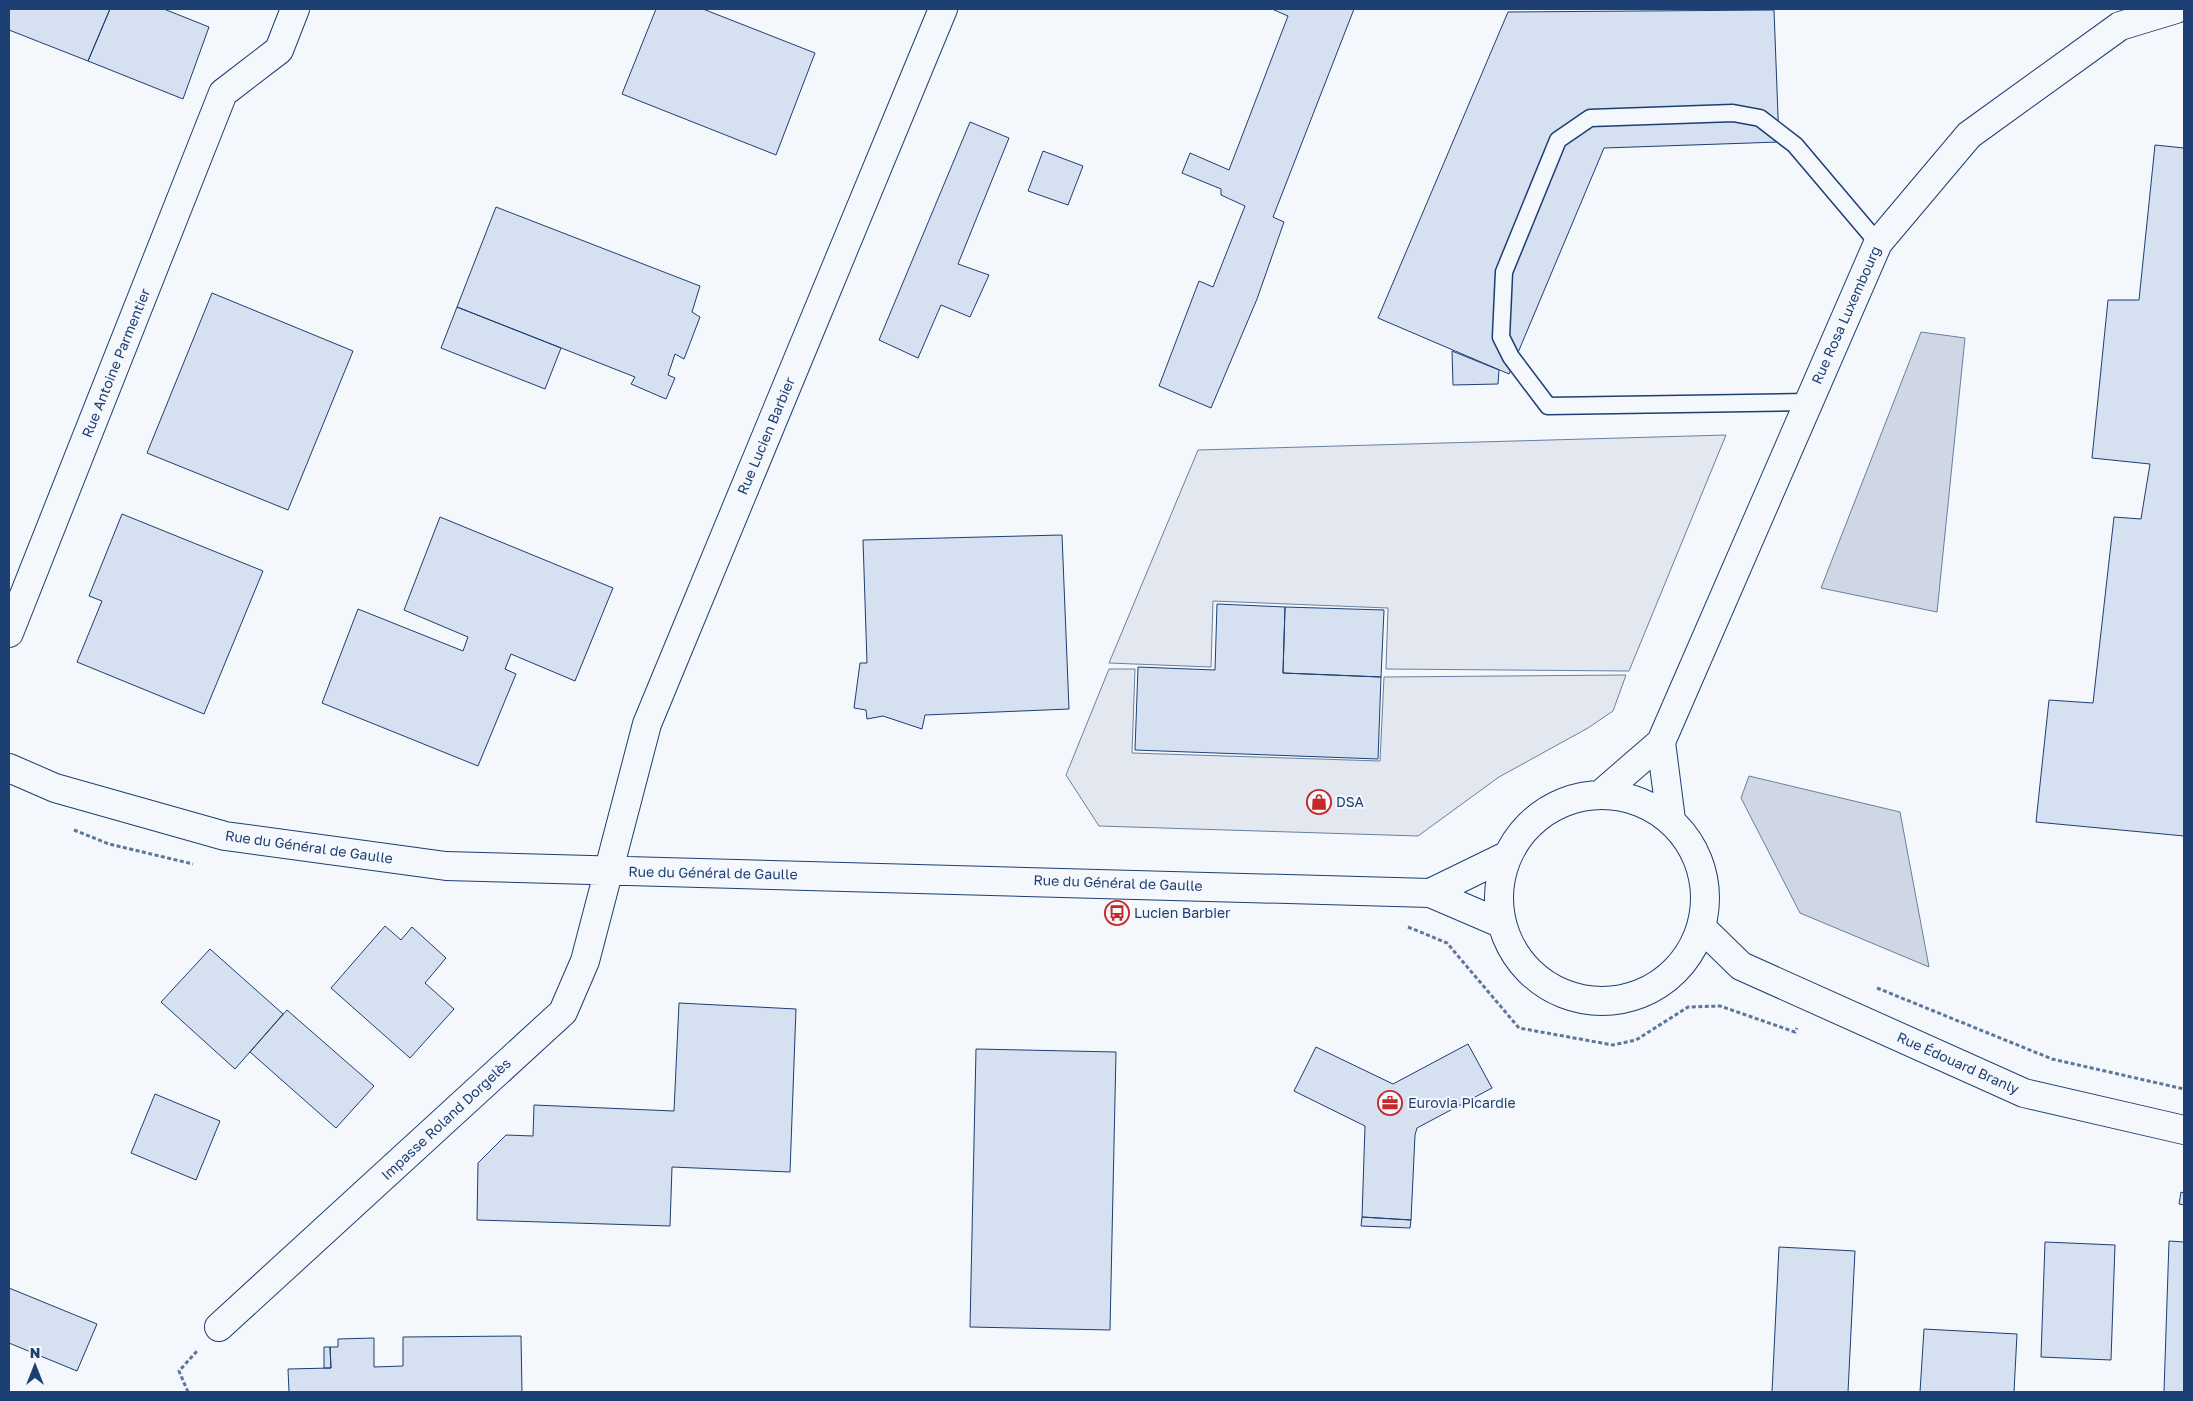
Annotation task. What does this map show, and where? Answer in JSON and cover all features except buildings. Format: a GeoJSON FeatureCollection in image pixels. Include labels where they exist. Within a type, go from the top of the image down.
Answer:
{"type":"FeatureCollection","features":[{"type":"Feature","properties":{"kind":"street","name":"Rue Antoine Parmentier"},"geometry":{"type":"LineString","coordinates":[[9,633],[223,93],[279,50],[295,9]]}},
{"type":"Feature","properties":{"kind":"street","name":"Rue Lucien Barbier"},"geometry":{"type":"LineString","coordinates":[[608,870],[647,724],[943,9]]}},
{"type":"Feature","properties":{"kind":"street","name":"Rue Rosa Luxembourg"},"geometry":{"type":"LineString","coordinates":[[1601,794],[1660,742],[1878,243],[1969,135],[2120,26],[2176,9]]}},
{"type":"Feature","properties":{"kind":"street"},"geometry":{"type":"LineString","coordinates":[[1660,742],[1671,820]]}},
{"type":"Feature","properties":{"kind":"street","name":"Rue du Général de Gaulle"},"geometry":{"type":"LineString","coordinates":[[9,768],[55,788],[225,836],[446,866],[1430,893],[1500,923]]}},
{"type":"Feature","properties":{"kind":"street"},"geometry":{"type":"LineString","coordinates":[[1601,794],[1640,801],[1671,820],[1699,859],[1706,894],[1702,928],[1686,961],[1655,988],[1622,1001],[1579,1000],[1546,986],[1515,956],[1500,923],[1498,891],[1506,856],[1534,819],[1565,800],[1601,794]]}},
{"type":"Feature","properties":{"kind":"street","name":"Rue du Général de Gaulle"},"geometry":{"type":"LineString","coordinates":[[1430,893],[1506,856]]}},
{"type":"Feature","properties":{"kind":"street","name":"Impasse Roland Dorgelès"},"geometry":{"type":"LineString","coordinates":[[219,1327],[563,1012],[585,961],[608,870]]}},
{"type":"Feature","properties":{"kind":"street","name":"Rue Édouard Branly"},"geometry":{"type":"LineString","coordinates":[[1702,928],[1741,966]]}},
{"type":"Feature","properties":{"kind":"street","name":"Rue Édouard Branly"},"geometry":{"type":"LineString","coordinates":[[1686,961],[1741,966],[2024,1093],[2184,1130]]}},
{"type":"Feature","properties":{"kind":"lane"},"geometry":{"type":"LineString","coordinates":[[1807,402],[1548,406],[1511,358],[1501,337],[1504,272],[1558,140],[1590,118],[1733,113],[1760,118],[1794,145],[1878,243]]}},
{"type":"Feature","properties":{"kind":"path"},"geometry":{"type":"LineString","coordinates":[[66,827],[109,844],[198,865]]}},
{"type":"Feature","properties":{"kind":"path"},"geometry":{"type":"LineString","coordinates":[[1404,926],[1447,943],[1519,1028],[1613,1045],[1636,1040],[1688,1007],[1720,1006],[1795,1032],[1809,996]]}},
{"type":"Feature","properties":{"kind":"path"},"geometry":{"type":"LineString","coordinates":[[1870,985],[2052,1059],[2184,1089]]}},
{"type":"Feature","properties":{"kind":"path"},"geometry":{"type":"LineString","coordinates":[[188,1392],[179,1371],[219,1327]]}},
{"type":"Feature","properties":{"kind":"shaded area"},"geometry":{"type":"Polygon","coordinates":[[[1921,332],[1965,338],[1937,612],[1821,588],[1921,332]]]}},
{"type":"Feature","properties":{"kind":"shaded area"},"geometry":{"type":"Polygon","coordinates":[[[1726,435],[1629,671],[1386,669],[1388,608],[1213,601],[1211,667],[1109,663],[1198,450],[1726,435]]]}},
{"type":"Feature","properties":{"kind":"shaded area"},"geometry":{"type":"Polygon","coordinates":[[[1109,669],[1135,669],[1132,753],[1380,761],[1384,677],[1626,675],[1613,711],[1588,728],[1499,777],[1418,836],[1099,826],[1066,775],[1109,669]]]}},
{"type":"Feature","properties":{"kind":"shaded area"},"geometry":{"type":"Polygon","coordinates":[[[1749,776],[1900,812],[1929,967],[1800,913],[1741,798],[1749,776]]]}},
{"type":"Feature","properties":{"kind":"place","name":"DSA"},"geometry":{"type":"Point","coordinates":[1319,802]}},
{"type":"Feature","properties":{"kind":"place","name":"Lucien Barbier"},"geometry":{"type":"Point","coordinates":[1117,913]}},
{"type":"Feature","properties":{"kind":"place","name":"Eurovia Picardie"},"geometry":{"type":"Point","coordinates":[1390,1103]}}]}
